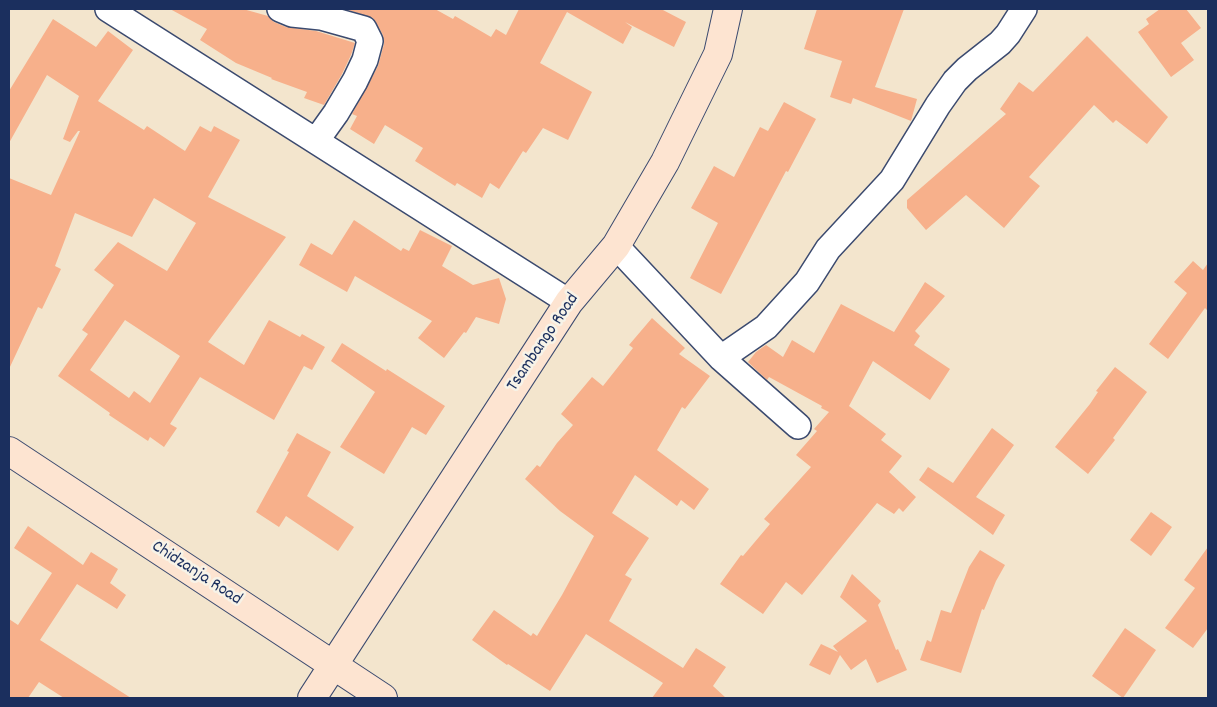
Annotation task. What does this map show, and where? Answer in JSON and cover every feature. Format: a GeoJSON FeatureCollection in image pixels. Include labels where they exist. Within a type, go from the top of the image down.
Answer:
{"type":"FeatureCollection","features":[{"type":"Feature","properties":{"kind":"street"},"geometry":{"type":"LineString","coordinates":[[108,9],[569,302]]}},
{"type":"Feature","properties":{"kind":"street"},"geometry":{"type":"LineString","coordinates":[[280,9],[292,14],[321,17],[364,29],[370,41],[365,60],[355,81],[336,113],[316,141]]}},
{"type":"Feature","properties":{"kind":"street","name":"Tsambango Road"},"geometry":{"type":"LineString","coordinates":[[312,698],[569,302],[616,246],[665,162],[718,54],[728,9]]}},
{"type":"Feature","properties":{"kind":"street"},"geometry":{"type":"LineString","coordinates":[[721,358],[766,327],[807,282],[828,249],[892,180],[955,80],[1000,43],[1024,9]]}},
{"type":"Feature","properties":{"kind":"street"},"geometry":{"type":"LineString","coordinates":[[616,246],[721,358],[798,426]]}},
{"type":"Feature","properties":{"kind":"street","name":"Chidzanja Road"},"geometry":{"type":"LineString","coordinates":[[9,451],[383,698]]}},
{"type":"Feature","properties":{"kind":"building"},"geometry":{"type":"Polygon","coordinates":[[[170,9],[243,9],[268,16],[274,22],[286,27],[316,31],[355,43],[342,74],[324,105],[304,98],[307,92],[271,79],[236,63],[200,40],[207,29],[170,9]]]}},
{"type":"Feature","properties":{"kind":"building"},"geometry":{"type":"Polygon","coordinates":[[[345,9],[435,9],[453,19],[455,16],[491,37],[496,29],[506,35],[519,9],[661,9],[686,22],[674,47],[625,22],[632,27],[623,44],[567,12],[540,63],[592,92],[568,140],[543,128],[526,153],[523,151],[499,189],[490,183],[482,198],[457,183],[455,186],[415,161],[423,148],[385,125],[374,144],[350,129],[357,116],[352,114],[378,66],[384,44],[383,35],[373,18],[345,9]]]}},
{"type":"Feature","properties":{"kind":"building"},"geometry":{"type":"Polygon","coordinates":[[[817,9],[904,9],[875,87],[917,99],[911,121],[853,98],[851,104],[830,97],[842,61],[804,49],[817,9]]]}},
{"type":"Feature","properties":{"kind":"building"},"geometry":{"type":"Polygon","coordinates":[[[1160,9],[1186,9],[1201,28],[1181,43],[1194,60],[1171,77],[1138,32],[1149,24],[1146,19],[1160,9]]]}},
{"type":"Feature","properties":{"kind":"building"},"geometry":{"type":"Polygon","coordinates":[[[53,19],[96,47],[108,31],[133,50],[98,101],[144,130],[147,126],[185,151],[200,126],[211,132],[214,126],[240,140],[208,197],[286,237],[208,342],[244,365],[269,320],[300,337],[302,334],[325,347],[312,370],[304,366],[274,420],[200,377],[170,424],[177,428],[164,447],[150,437],[148,441],[109,415],[110,413],[58,376],[88,334],[82,330],[114,285],[94,270],[118,242],[167,271],[196,223],[154,198],[132,237],[75,213],[55,266],[61,269],[42,309],[38,307],[9,369],[9,178],[51,195],[80,131],[70,142],[63,139],[79,96],[47,75],[9,143],[9,91],[53,19]],[[125,320],[90,370],[129,398],[134,391],[150,403],[180,356],[125,320]]]}},
{"type":"Feature","properties":{"kind":"building"},"geometry":{"type":"Polygon","coordinates":[[[1087,36],[1168,117],[1147,144],[1116,120],[1113,123],[1094,105],[1029,177],[1040,186],[1004,228],[966,195],[926,230],[907,208],[907,200],[1006,114],[1000,109],[1019,82],[1033,92],[1087,36]]]}},
{"type":"Feature","properties":{"kind":"building"},"geometry":{"type":"Polygon","coordinates":[[[784,102],[816,119],[788,172],[786,171],[721,294],[690,278],[718,223],[691,208],[714,166],[734,177],[760,127],[768,131],[784,102]]]}},
{"type":"Feature","properties":{"kind":"building"},"geometry":{"type":"Polygon","coordinates":[[[354,220],[401,251],[403,248],[409,251],[420,230],[452,246],[442,266],[473,285],[499,278],[506,299],[499,324],[476,317],[466,333],[464,332],[444,358],[418,338],[432,321],[355,276],[347,292],[299,265],[311,243],[332,255],[354,220]]]}},
{"type":"Feature","properties":{"kind":"building"},"geometry":{"type":"Polygon","coordinates":[[[1193,261],[1203,270],[1208,263],[1208,311],[1205,308],[1168,359],[1149,344],[1187,293],[1174,282],[1193,261]]]}},
{"type":"Feature","properties":{"kind":"building"},"geometry":{"type":"Polygon","coordinates":[[[925,282],[945,296],[915,331],[920,336],[914,345],[950,369],[930,400],[873,361],[849,406],[886,434],[881,440],[902,456],[889,472],[916,497],[903,512],[899,508],[894,514],[877,503],[802,595],[786,582],[763,614],[720,584],[741,555],[743,556],[770,524],[764,519],[811,467],[796,455],[817,431],[814,429],[829,412],[821,408],[822,406],[769,377],[767,380],[748,362],[756,352],[766,345],[783,357],[792,340],[814,353],[841,304],[894,332],[925,282]]]}},
{"type":"Feature","properties":{"kind":"building"},"geometry":{"type":"Polygon","coordinates":[[[652,318],[685,348],[679,354],[710,376],[685,409],[682,407],[657,450],[709,489],[694,510],[681,500],[677,506],[635,475],[612,513],[649,538],[625,575],[632,579],[609,621],[683,668],[696,648],[726,667],[713,686],[726,698],[652,698],[663,683],[586,634],[550,691],[507,665],[472,640],[494,610],[531,636],[533,633],[537,636],[562,595],[594,536],[560,511],[525,479],[537,465],[540,467],[573,425],[561,414],[592,377],[603,386],[633,348],[629,345],[652,318]]]}},
{"type":"Feature","properties":{"kind":"building"},"geometry":{"type":"Polygon","coordinates":[[[342,343],[445,406],[426,435],[412,427],[384,474],[340,447],[375,392],[331,361],[342,343]]]}},
{"type":"Feature","properties":{"kind":"building"},"geometry":{"type":"Polygon","coordinates":[[[1115,367],[1147,392],[1113,438],[1115,440],[1088,474],[1055,447],[1090,404],[1098,392],[1096,391],[1115,367]]]}},
{"type":"Feature","properties":{"kind":"building"},"geometry":{"type":"Polygon","coordinates":[[[992,428],[1014,445],[976,497],[1005,515],[993,535],[919,480],[928,467],[953,483],[992,428]]]}},
{"type":"Feature","properties":{"kind":"building"},"geometry":{"type":"Polygon","coordinates":[[[297,433],[331,452],[307,496],[354,527],[338,551],[286,516],[279,527],[256,512],[289,452],[287,451],[297,433]]]}},
{"type":"Feature","properties":{"kind":"building"},"geometry":{"type":"Polygon","coordinates":[[[1151,512],[1172,527],[1151,556],[1130,540],[1151,512]]]}},
{"type":"Feature","properties":{"kind":"building"},"geometry":{"type":"Polygon","coordinates":[[[28,526],[83,565],[91,552],[118,569],[110,583],[126,595],[117,609],[77,584],[40,640],[131,698],[64,698],[39,682],[28,698],[9,698],[9,619],[18,625],[52,573],[14,548],[28,526]]]}},
{"type":"Feature","properties":{"kind":"building"},"geometry":{"type":"Polygon","coordinates":[[[1208,547],[1208,628],[1193,648],[1165,628],[1195,588],[1184,580],[1208,547]]]}},
{"type":"Feature","properties":{"kind":"building"},"geometry":{"type":"Polygon","coordinates":[[[980,550],[1005,565],[984,610],[982,609],[961,673],[920,660],[927,640],[931,642],[941,610],[951,613],[969,567],[980,550]]]}},
{"type":"Feature","properties":{"kind":"building"},"geometry":{"type":"Polygon","coordinates":[[[852,574],[881,601],[878,605],[896,650],[898,649],[907,670],[877,683],[866,659],[851,670],[840,655],[830,675],[809,665],[821,644],[838,652],[833,646],[867,621],[840,597],[852,574]]]}},
{"type":"Feature","properties":{"kind":"building"},"geometry":{"type":"Polygon","coordinates":[[[1125,628],[1156,650],[1123,698],[1092,676],[1125,628]]]}}]}
